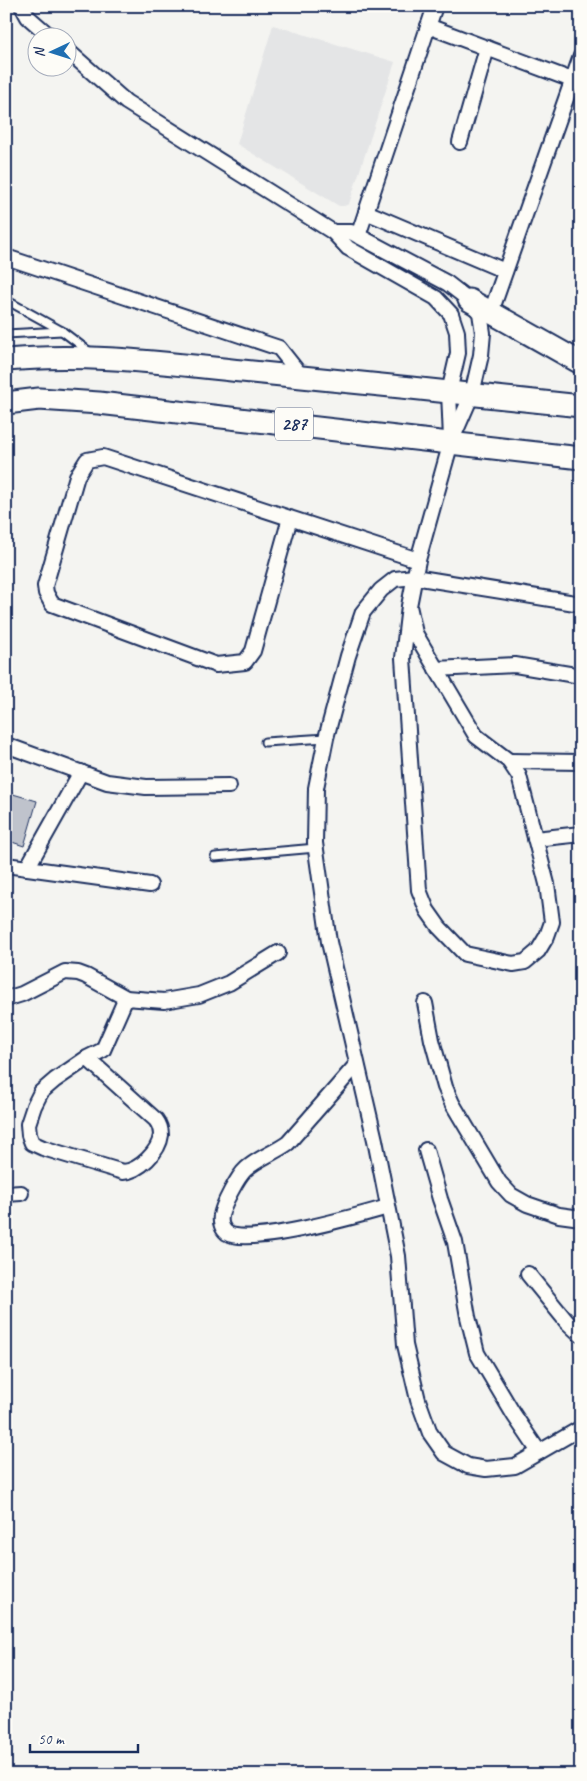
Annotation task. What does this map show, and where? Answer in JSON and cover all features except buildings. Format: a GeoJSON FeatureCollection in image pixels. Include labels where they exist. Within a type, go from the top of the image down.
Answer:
{"type":"FeatureCollection","features":[{"type":"Feature","properties":{"kind":"main road"},"geometry":{"type":"LineString","coordinates":[[469,300],[581,363]]}},
{"type":"Feature","properties":{"kind":"main road","name":"287"},"geometry":{"type":"LineString","coordinates":[[6,360],[40,357],[102,358],[581,406]]}},
{"type":"Feature","properties":{"kind":"main road","name":"287"},"geometry":{"type":"LineString","coordinates":[[6,403],[39,399],[99,403],[581,458]]}},
{"type":"Feature","properties":{"kind":"street"},"geometry":{"type":"LineString","coordinates":[[358,236],[434,6]]}},
{"type":"Feature","properties":{"kind":"street"},"geometry":{"type":"LineString","coordinates":[[27,10],[43,28]]}},
{"type":"Feature","properties":{"kind":"street"},"geometry":{"type":"LineString","coordinates":[[428,26],[572,80]]}},
{"type":"Feature","properties":{"kind":"street"},"geometry":{"type":"LineString","coordinates":[[460,142],[487,48]]}},
{"type":"Feature","properties":{"kind":"street"},"geometry":{"type":"LineString","coordinates":[[490,312],[581,56]]}},
{"type":"Feature","properties":{"kind":"street"},"geometry":{"type":"LineString","coordinates":[[78,60],[126,102],[333,232],[348,248],[436,298],[450,314],[457,332],[458,353],[450,392],[451,442]]}},
{"type":"Feature","properties":{"kind":"street"},"geometry":{"type":"LineString","coordinates":[[366,212],[505,271]]}},
{"type":"Feature","properties":{"kind":"street"},"geometry":{"type":"LineString","coordinates":[[333,232],[351,232],[447,284],[469,300],[480,313],[483,333],[481,355],[472,394],[451,442],[418,560],[409,606],[402,658],[419,890],[427,910],[465,954],[513,964],[525,962],[538,951],[547,936],[552,922],[547,884],[519,776],[509,761],[476,736],[415,634],[409,606]]}},
{"type":"Feature","properties":{"kind":"street"},"geometry":{"type":"LineString","coordinates":[[6,257],[279,348],[302,377]]}},
{"type":"Feature","properties":{"kind":"street"},"geometry":{"type":"LineString","coordinates":[[290,518],[253,651],[245,662],[216,665],[52,604],[46,593],[45,586],[77,476],[87,460],[103,457],[290,518],[418,560]]}},
{"type":"Feature","properties":{"kind":"street"},"geometry":{"type":"LineString","coordinates":[[581,604],[414,577],[395,579],[381,590],[363,612],[348,656],[326,738],[316,788],[316,848],[329,942],[398,1256],[405,1345],[418,1400],[430,1433],[444,1453],[468,1466],[486,1469],[515,1466],[581,1428]]}},
{"type":"Feature","properties":{"kind":"street"},"geometry":{"type":"LineString","coordinates":[[436,670],[515,666],[581,676]]}},
{"type":"Feature","properties":{"kind":"street"},"geometry":{"type":"LineString","coordinates":[[6,745],[107,782],[146,787],[229,786]]}},
{"type":"Feature","properties":{"kind":"street"},"geometry":{"type":"LineString","coordinates":[[509,761],[581,762]]}},
{"type":"Feature","properties":{"kind":"street"},"geometry":{"type":"LineString","coordinates":[[27,868],[81,772]]}},
{"type":"Feature","properties":{"kind":"street"},"geometry":{"type":"LineString","coordinates":[[535,839],[581,834]]}},
{"type":"Feature","properties":{"kind":"street"},"geometry":{"type":"LineString","coordinates":[[6,865],[150,885]]}},
{"type":"Feature","properties":{"kind":"street"},"geometry":{"type":"LineString","coordinates":[[6,999],[22,994],[65,972],[86,976],[126,998],[164,1001],[199,995],[229,983],[278,952]]}},
{"type":"Feature","properties":{"kind":"street"},"geometry":{"type":"LineString","coordinates":[[87,1058],[156,1120],[160,1126],[161,1136],[152,1154],[142,1165],[132,1171],[123,1172],[43,1148],[32,1143],[28,1124],[41,1092],[87,1058],[103,1050],[126,998]]}},
{"type":"Feature","properties":{"kind":"street"},"geometry":{"type":"LineString","coordinates":[[425,1003],[432,1040],[445,1088],[499,1182],[511,1195],[527,1204],[559,1215],[581,1218]]}},
{"type":"Feature","properties":{"kind":"street"},"geometry":{"type":"LineString","coordinates":[[357,1064],[288,1142],[275,1152],[260,1158],[244,1170],[222,1208],[220,1220],[223,1229],[233,1236],[261,1236],[388,1208]]}},
{"type":"Feature","properties":{"kind":"street"},"geometry":{"type":"LineString","coordinates":[[426,1150],[455,1242],[468,1317],[477,1353],[514,1415],[539,1452]]}},
{"type":"Feature","properties":{"kind":"street"},"geometry":{"type":"LineString","coordinates":[[6,1194],[20,1193]]}},
{"type":"Feature","properties":{"kind":"street"},"geometry":{"type":"LineString","coordinates":[[528,1274],[560,1314],[581,1335]]}},
{"type":"Feature","properties":{"kind":"lane"},"geometry":{"type":"LineString","coordinates":[[6,300],[62,331],[91,353],[102,358]]}},
{"type":"Feature","properties":{"kind":"lane"},"geometry":{"type":"LineString","coordinates":[[6,334],[62,331]]}},
{"type":"Feature","properties":{"kind":"lane"},"geometry":{"type":"LineString","coordinates":[[265,742],[326,738]]}},
{"type":"Feature","properties":{"kind":"lane"},"geometry":{"type":"LineString","coordinates":[[215,857],[316,848]]}},
{"type":"Feature","properties":{"kind":"shaded area"},"geometry":{"type":"Polygon","coordinates":[[[273,25],[395,62],[349,204],[339,206],[237,144],[273,25]]]}}]}
